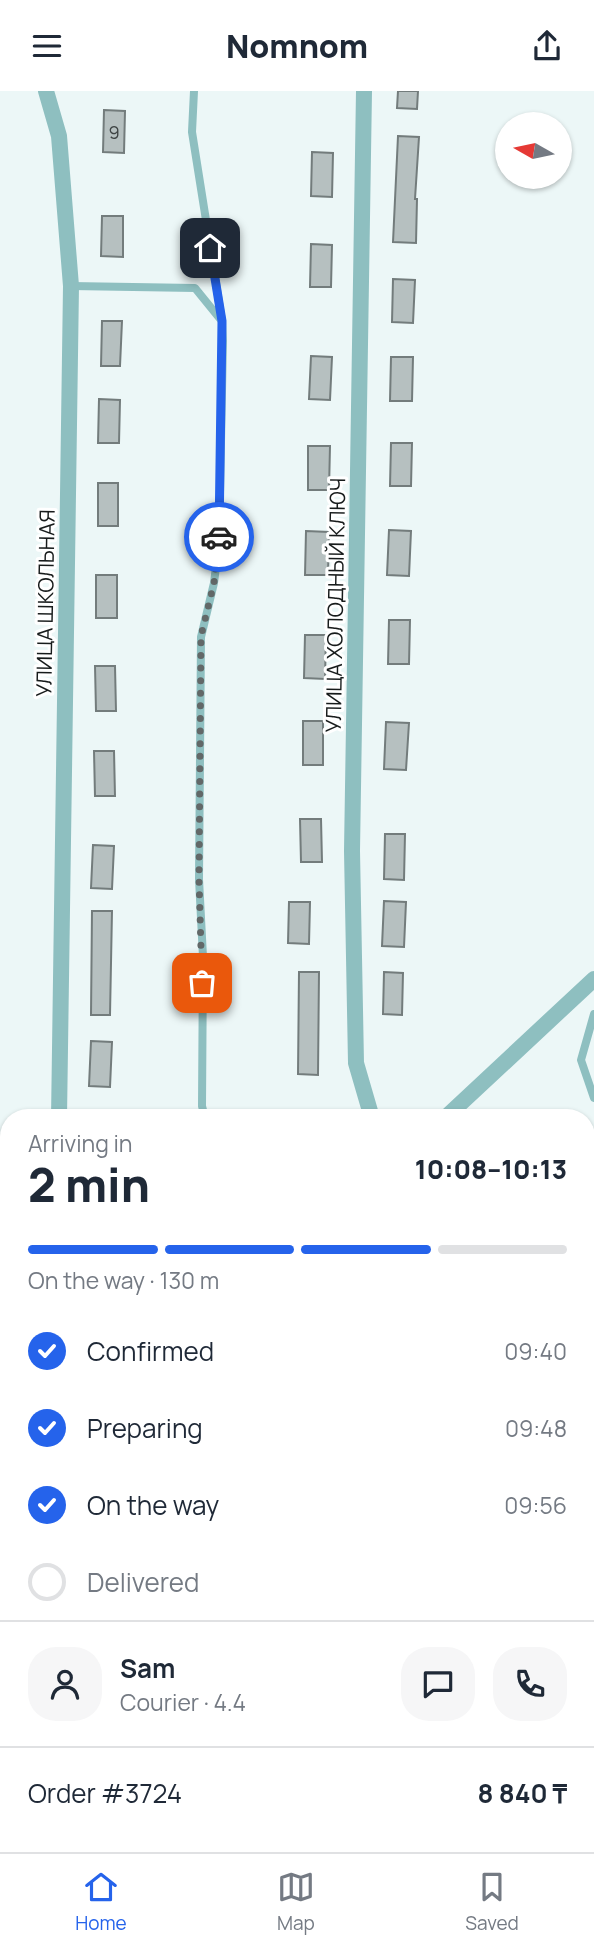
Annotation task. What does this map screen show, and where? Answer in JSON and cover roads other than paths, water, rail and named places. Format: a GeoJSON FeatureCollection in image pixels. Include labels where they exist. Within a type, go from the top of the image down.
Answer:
{"type":"FeatureCollection","features":[{"type":"Feature","properties":{"kind":"street","name":"УЛИЦА ШКОЛЬНАЯ"},"geometry":{"type":"LineString","coordinates":[[46,91],[60,136],[71,286],[58,1109]]}},
{"type":"Feature","properties":{"kind":"street","name":"УЛИЦА ХОЛОДНЫЙ КЛЮЧ"},"geometry":{"type":"LineString","coordinates":[[364,91],[352,851],[356,1063],[369,1109]]}},
{"type":"Feature","properties":{"kind":"street"},"geometry":{"type":"LineString","coordinates":[[458,1109],[594,979]]}},
{"type":"Feature","properties":{"kind":"lane"},"geometry":{"type":"LineString","coordinates":[[194,91],[192,132],[222,321],[219,542],[214,583],[201,636],[199,691],[202,1109]]}},
{"type":"Feature","properties":{"kind":"lane"},"geometry":{"type":"LineString","coordinates":[[71,286],[195,288],[222,321]]}},
{"type":"Feature","properties":{"kind":"lane"},"geometry":{"type":"LineString","coordinates":[[594,1014],[581,1060],[594,1098]]}}]}
